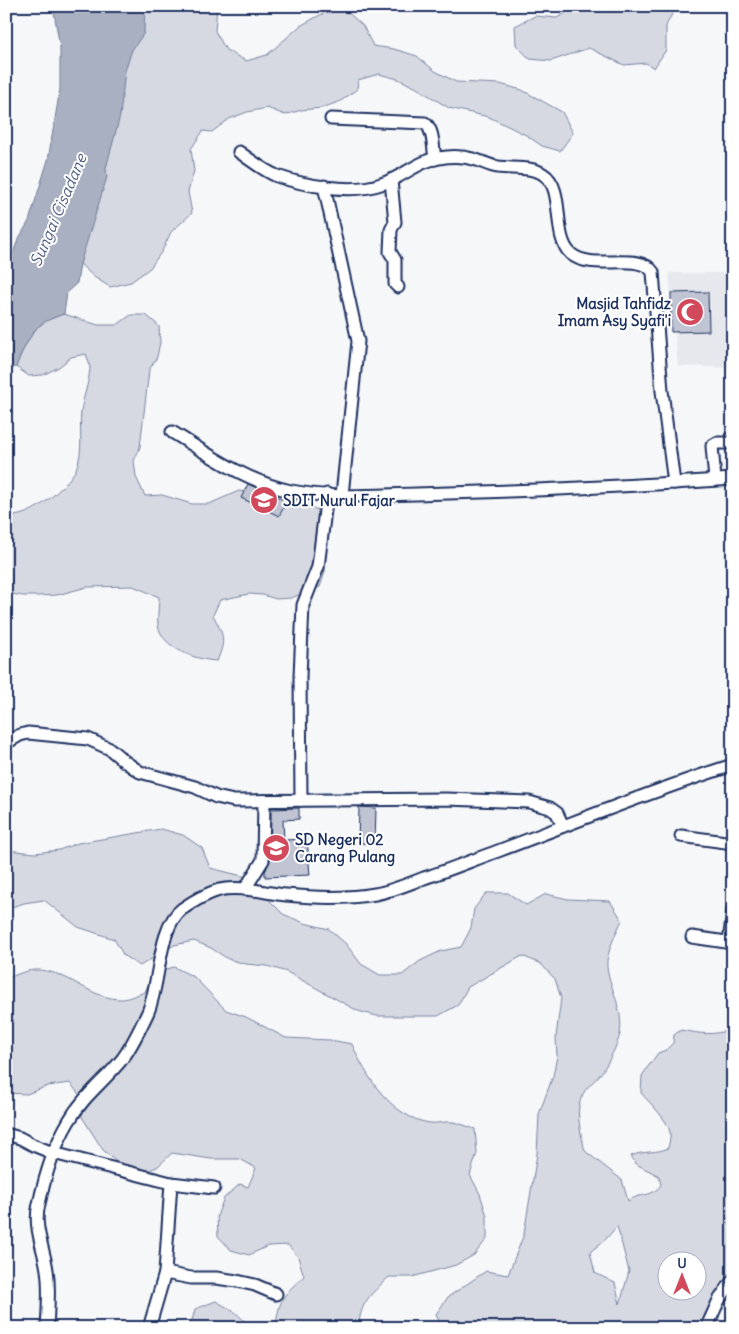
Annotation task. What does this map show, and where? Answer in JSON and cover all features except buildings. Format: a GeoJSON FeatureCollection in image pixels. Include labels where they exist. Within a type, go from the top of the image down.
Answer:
{"type":"FeatureCollection","features":[{"type":"Feature","properties":{"kind":"street"},"geometry":{"type":"LineString","coordinates":[[331,120],[425,123],[431,131],[435,159]]}},
{"type":"Feature","properties":{"kind":"street"},"geometry":{"type":"LineString","coordinates":[[239,152],[277,176],[351,190],[366,188],[391,180],[414,166],[435,159],[466,158],[496,167],[529,170],[546,176],[553,187],[562,234],[571,254],[593,262],[640,264],[650,268],[655,278],[662,390],[674,483]]}},
{"type":"Feature","properties":{"kind":"street"},"geometry":{"type":"LineString","coordinates":[[391,180],[395,222],[390,230],[390,252],[395,260],[395,284],[398,287]]}},
{"type":"Feature","properties":{"kind":"street"},"geometry":{"type":"LineString","coordinates":[[324,186],[358,341],[342,495]]}},
{"type":"Feature","properties":{"kind":"street"},"geometry":{"type":"LineString","coordinates":[[172,432],[232,469],[254,480],[291,491],[342,495],[463,493],[733,479]]}},
{"type":"Feature","properties":{"kind":"street"},"geometry":{"type":"LineString","coordinates":[[716,480],[712,446],[717,443],[733,443]]}},
{"type":"Feature","properties":{"kind":"street"},"geometry":{"type":"LineString","coordinates":[[301,800],[300,677],[304,605],[318,567],[327,494]]}},
{"type":"Feature","properties":{"kind":"street"},"geometry":{"type":"LineString","coordinates":[[6,743],[28,733],[88,739],[110,749],[132,768],[146,774],[195,787],[224,800],[438,799],[529,802],[550,808],[557,813],[563,826]]}},
{"type":"Feature","properties":{"kind":"street"},"geometry":{"type":"LineString","coordinates":[[47,1328],[48,1282],[37,1218],[38,1206],[53,1153],[69,1120],[89,1094],[123,1057],[140,1028],[150,1007],[164,941],[170,925],[178,912],[192,902],[219,890],[245,888],[326,898],[376,894],[393,890],[634,798],[733,765]]}},
{"type":"Feature","properties":{"kind":"street"},"geometry":{"type":"LineString","coordinates":[[245,888],[263,860],[264,801]]}},
{"type":"Feature","properties":{"kind":"street"},"geometry":{"type":"LineString","coordinates":[[681,836],[733,843]]}},
{"type":"Feature","properties":{"kind":"street"},"geometry":{"type":"LineString","coordinates":[[692,937],[731,943],[733,910]]}},
{"type":"Feature","properties":{"kind":"street"},"geometry":{"type":"LineString","coordinates":[[6,1134],[20,1138],[53,1153],[171,1183],[214,1188]]}},
{"type":"Feature","properties":{"kind":"street"},"geometry":{"type":"LineString","coordinates":[[149,1328],[164,1273],[171,1183]]}},
{"type":"Feature","properties":{"kind":"street"},"geometry":{"type":"LineString","coordinates":[[164,1273],[191,1278],[216,1278],[237,1281],[255,1285],[276,1294]]}},
{"type":"Feature","properties":{"kind":"street"},"geometry":{"type":"LineString","coordinates":[[709,1322],[719,1300],[733,1280]]}},
{"type":"Feature","properties":{"kind":"shaded area"},"geometry":{"type":"Polygon","coordinates":[[[129,6],[217,6],[215,31],[226,50],[246,61],[267,55],[300,26],[341,6],[363,26],[373,46],[394,49],[417,56],[435,71],[456,82],[500,84],[522,90],[562,112],[573,133],[560,151],[542,146],[526,135],[489,117],[449,108],[415,87],[398,79],[379,74],[358,80],[357,89],[341,101],[322,108],[301,110],[285,115],[267,108],[247,112],[229,119],[212,132],[203,131],[191,149],[194,171],[188,192],[192,213],[171,232],[162,251],[150,268],[131,282],[110,287],[94,277],[80,264],[129,6]]]}},
{"type":"Feature","properties":{"kind":"shaded area"},"geometry":{"type":"Polygon","coordinates":[[[575,6],[676,6],[666,26],[666,50],[654,68],[646,63],[624,65],[589,48],[551,61],[530,59],[516,45],[515,26],[535,16],[557,18],[575,6]]]}},
{"type":"Feature","properties":{"kind":"shaded area"},"geometry":{"type":"Polygon","coordinates":[[[728,232],[733,232],[733,368],[678,366],[669,273],[730,273],[728,232]]]}},
{"type":"Feature","properties":{"kind":"shaded area"},"geometry":{"type":"Polygon","coordinates":[[[64,314],[98,325],[117,325],[131,315],[146,315],[159,326],[160,342],[157,357],[149,370],[140,447],[134,461],[136,477],[145,496],[162,495],[192,504],[209,504],[239,491],[272,496],[288,496],[317,510],[326,524],[325,572],[320,587],[291,598],[276,599],[263,595],[249,594],[220,600],[213,615],[220,628],[223,642],[217,661],[182,652],[166,641],[158,625],[159,597],[133,586],[87,587],[57,595],[39,596],[6,593],[6,515],[15,516],[25,513],[56,493],[76,469],[80,455],[81,411],[90,369],[86,354],[71,357],[59,367],[43,375],[29,376],[16,367],[24,347],[36,329],[53,318],[64,314]]]}},
{"type":"Feature","properties":{"kind":"shaded area"},"geometry":{"type":"Polygon","coordinates":[[[161,829],[183,835],[202,848],[210,868],[255,879],[267,898],[283,914],[304,923],[329,929],[346,944],[361,964],[380,975],[402,975],[420,961],[441,951],[461,947],[471,928],[474,909],[486,893],[508,893],[526,905],[546,894],[568,899],[610,901],[622,920],[612,943],[607,962],[620,1016],[620,1034],[605,1068],[588,1087],[580,1100],[579,1117],[585,1151],[622,1180],[628,1201],[649,1194],[661,1185],[659,1176],[636,1164],[631,1156],[668,1148],[670,1138],[669,1127],[666,1122],[641,1093],[642,1076],[658,1053],[666,1050],[673,1043],[674,1035],[681,1030],[707,1034],[733,1029],[733,1281],[719,1300],[719,1320],[715,1328],[442,1328],[436,1314],[448,1297],[486,1271],[508,1275],[524,1234],[537,1154],[539,1114],[553,1076],[557,1056],[556,1037],[561,998],[555,979],[541,964],[522,956],[468,987],[458,1005],[438,1016],[377,1016],[358,1011],[287,972],[267,966],[246,964],[228,959],[211,948],[194,941],[174,945],[140,966],[124,956],[114,939],[78,927],[44,900],[24,903],[6,909],[6,850],[35,853],[59,850],[78,843],[161,829]],[[617,1226],[606,1239],[590,1252],[595,1273],[615,1283],[620,1304],[629,1271],[617,1226]]]}},
{"type":"Feature","properties":{"kind":"shaded area"},"geometry":{"type":"Polygon","coordinates":[[[174,967],[194,977],[226,1010],[246,1017],[286,1038],[330,1040],[352,1044],[365,1070],[382,1094],[392,1105],[416,1120],[430,1123],[453,1122],[475,1129],[477,1153],[470,1175],[480,1194],[487,1216],[487,1239],[474,1255],[456,1265],[412,1277],[389,1277],[364,1305],[359,1328],[276,1328],[278,1311],[283,1298],[304,1276],[298,1257],[288,1245],[268,1246],[249,1255],[231,1250],[218,1236],[217,1216],[224,1198],[240,1184],[248,1187],[256,1168],[240,1159],[211,1159],[172,1153],[157,1167],[137,1175],[120,1165],[103,1150],[82,1117],[82,1098],[70,1083],[48,1086],[27,1094],[6,1093],[6,979],[31,970],[39,970],[61,976],[101,995],[123,999],[145,992],[153,973],[174,967]]]}},
{"type":"Feature","properties":{"kind":"shaded area"},"geometry":{"type":"Polygon","coordinates":[[[216,1301],[235,1312],[252,1328],[190,1328],[195,1309],[216,1301]]]}},
{"type":"Feature","properties":{"kind":"water","name":"Sungai Cisadane"},"geometry":{"type":"Polygon","coordinates":[[[53,6],[145,6],[144,33],[132,50],[125,71],[120,116],[106,168],[107,177],[80,264],[77,283],[67,292],[64,314],[39,326],[27,342],[16,367],[6,371],[6,271],[18,240],[29,221],[48,160],[60,89],[60,48],[53,6]]]}},
{"type":"Feature","properties":{"kind":"place","name":"Masjid Tahfidz Imam Asy Syafi'i"},"geometry":{"type":"Point","coordinates":[690,312]}},
{"type":"Feature","properties":{"kind":"place","name":"SDIT Nurul Fajar"},"geometry":{"type":"Point","coordinates":[264,500]}},
{"type":"Feature","properties":{"kind":"place","name":"SD Negeri 02 Carang Pulang"},"geometry":{"type":"Point","coordinates":[276,848]}}]}
